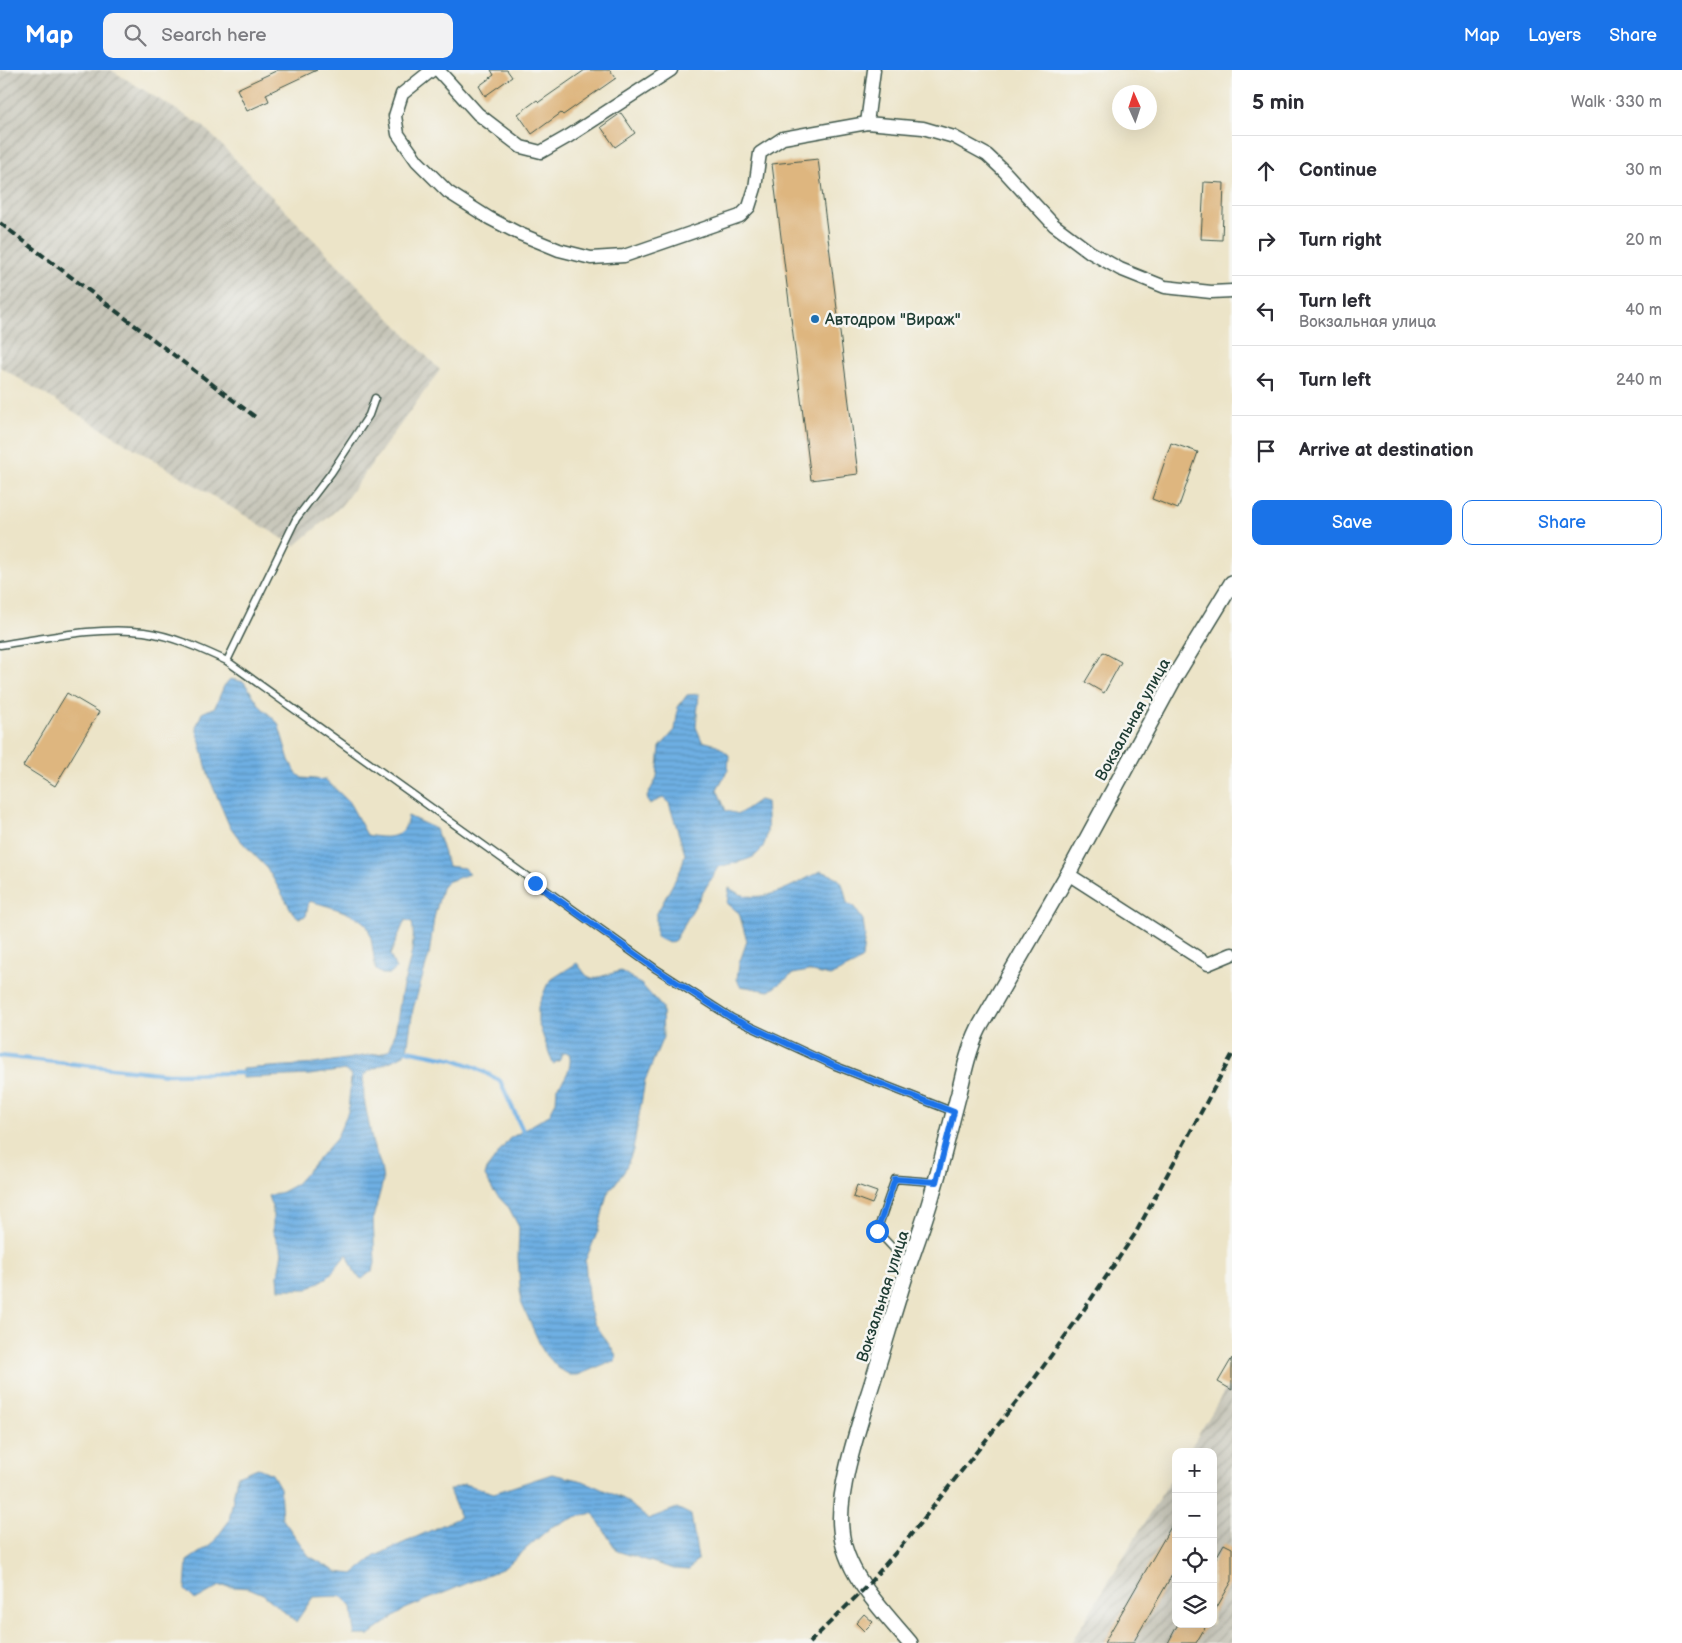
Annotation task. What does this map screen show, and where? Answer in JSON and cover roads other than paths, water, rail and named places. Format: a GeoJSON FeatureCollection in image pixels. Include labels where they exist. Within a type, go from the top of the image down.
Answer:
{"type":"FeatureCollection","features":[{"type":"Feature","properties":{"kind":"street"},"geometry":{"type":"LineString","coordinates":[[432,70],[402,94],[395,116],[398,134],[417,161],[448,192],[489,218],[520,234],[559,250],[591,258],[624,256],[740,216],[749,207],[755,188],[760,153],[772,144],[783,138],[867,123],[923,128],[954,137],[987,156],[1004,171],[1054,225],[1090,252],[1120,269],[1165,286],[1211,292],[1232,291]]}},
{"type":"Feature","properties":{"kind":"street"},"geometry":{"type":"LineString","coordinates":[[438,70],[478,114],[521,147],[541,152],[671,70]]}},
{"type":"Feature","properties":{"kind":"street"},"geometry":{"type":"LineString","coordinates":[[867,123],[874,70]]}},
{"type":"Feature","properties":{"kind":"street","name":"Вокзальная улица"},"geometry":{"type":"LineString","coordinates":[[910,1643],[871,1598],[853,1568],[841,1530],[841,1507],[858,1430],[909,1265],[923,1228],[963,1075],[979,1028],[1068,874],[1177,673],[1232,584]]}},
{"type":"Feature","properties":{"kind":"street"},"geometry":{"type":"LineString","coordinates":[[1068,874],[1208,964],[1232,954]]}},
{"type":"Feature","properties":{"kind":"lane"},"geometry":{"type":"LineString","coordinates":[[227,661],[296,519],[331,473],[369,416],[375,398]]}},
{"type":"Feature","properties":{"kind":"lane"},"geometry":{"type":"LineString","coordinates":[[0,645],[108,630],[146,632],[189,644],[227,661],[656,969],[732,1018],[833,1065],[954,1112]]}},
{"type":"Feature","properties":{"kind":"lane"},"geometry":{"type":"LineString","coordinates":[[909,1265],[877,1231],[895,1179],[936,1182]]}},
{"type":"Feature","properties":{"kind":"water"},"geometry":{"type":"Polygon","coordinates":[[[230,679],[244,682],[261,707],[278,723],[289,760],[296,773],[302,778],[326,780],[349,802],[367,835],[395,836],[404,828],[408,816],[436,829],[448,866],[464,868],[469,874],[447,882],[442,888],[434,918],[429,955],[413,1009],[407,1050],[402,1056],[369,1071],[363,1076],[364,1099],[373,1145],[381,1166],[383,1181],[373,1218],[375,1263],[373,1270],[362,1279],[356,1275],[347,1254],[328,1277],[308,1289],[279,1289],[278,1275],[282,1252],[273,1232],[273,1210],[268,1196],[282,1192],[295,1185],[336,1139],[348,1112],[351,1075],[345,1070],[310,1075],[242,1078],[242,1069],[314,1064],[383,1053],[390,1049],[412,950],[412,922],[405,920],[390,955],[396,969],[390,974],[382,974],[376,970],[371,938],[365,923],[342,911],[309,901],[306,916],[299,918],[293,913],[267,868],[240,840],[229,825],[209,777],[196,727],[202,713],[215,707],[224,686],[230,679]]]}},
{"type":"Feature","properties":{"kind":"water"},"geometry":{"type":"Polygon","coordinates":[[[699,694],[696,727],[702,741],[717,745],[729,755],[728,770],[717,789],[726,811],[739,814],[759,800],[766,802],[767,832],[763,846],[753,857],[718,867],[675,940],[669,943],[656,937],[656,915],[681,869],[685,854],[669,803],[663,798],[649,804],[647,797],[657,777],[660,747],[675,730],[678,707],[687,695],[699,694]]]}},
{"type":"Feature","properties":{"kind":"water"},"geometry":{"type":"Polygon","coordinates":[[[821,871],[834,876],[841,882],[847,903],[854,907],[863,920],[865,935],[862,958],[857,963],[830,976],[808,971],[793,974],[769,991],[740,986],[737,979],[739,964],[747,941],[739,913],[727,903],[729,888],[743,895],[763,896],[784,890],[821,871]]]}},
{"type":"Feature","properties":{"kind":"water"},"geometry":{"type":"Polygon","coordinates":[[[577,963],[586,975],[592,979],[621,971],[641,984],[662,1007],[663,1037],[645,1081],[633,1150],[624,1172],[607,1194],[598,1231],[585,1261],[589,1307],[594,1322],[616,1355],[615,1362],[607,1363],[578,1375],[570,1375],[558,1368],[543,1351],[521,1302],[518,1258],[519,1227],[509,1208],[494,1192],[485,1176],[487,1169],[509,1139],[549,1115],[556,1102],[557,1087],[568,1072],[570,1057],[569,1053],[562,1053],[560,1060],[553,1064],[538,1022],[538,1007],[547,985],[552,979],[577,963]]]}},
{"type":"Feature","properties":{"kind":"water"},"geometry":{"type":"Polygon","coordinates":[[[258,1468],[272,1474],[280,1488],[282,1518],[309,1556],[337,1572],[353,1574],[375,1556],[460,1517],[449,1490],[464,1484],[494,1493],[552,1474],[583,1481],[624,1499],[648,1519],[677,1508],[691,1515],[698,1559],[689,1570],[674,1569],[617,1551],[593,1513],[579,1516],[551,1527],[504,1568],[405,1609],[369,1635],[355,1635],[352,1607],[341,1596],[313,1597],[296,1622],[263,1594],[249,1588],[220,1586],[195,1600],[185,1590],[187,1561],[212,1544],[229,1521],[237,1476],[258,1468]]]}},
{"type":"Feature","properties":{"kind":"waterway"},"geometry":{"type":"LineString","coordinates":[[407,1050],[453,1059],[475,1067],[500,1081],[523,1131]]}},
{"type":"Feature","properties":{"kind":"waterway"},"geometry":{"type":"LineString","coordinates":[[0,1056],[168,1074],[242,1073]]}},
{"type":"Feature","properties":{"kind":"railway"},"geometry":{"type":"LineString","coordinates":[[0,223],[258,419]]}},
{"type":"Feature","properties":{"kind":"railway"},"geometry":{"type":"LineString","coordinates":[[809,1643],[865,1588],[909,1537],[1032,1382],[1081,1314],[1135,1234],[1232,1055]]}},
{"type":"Feature","properties":{"kind":"place","name":"Автодром \"Вираж\""},"geometry":{"type":"Point","coordinates":[815,319]}}]}
